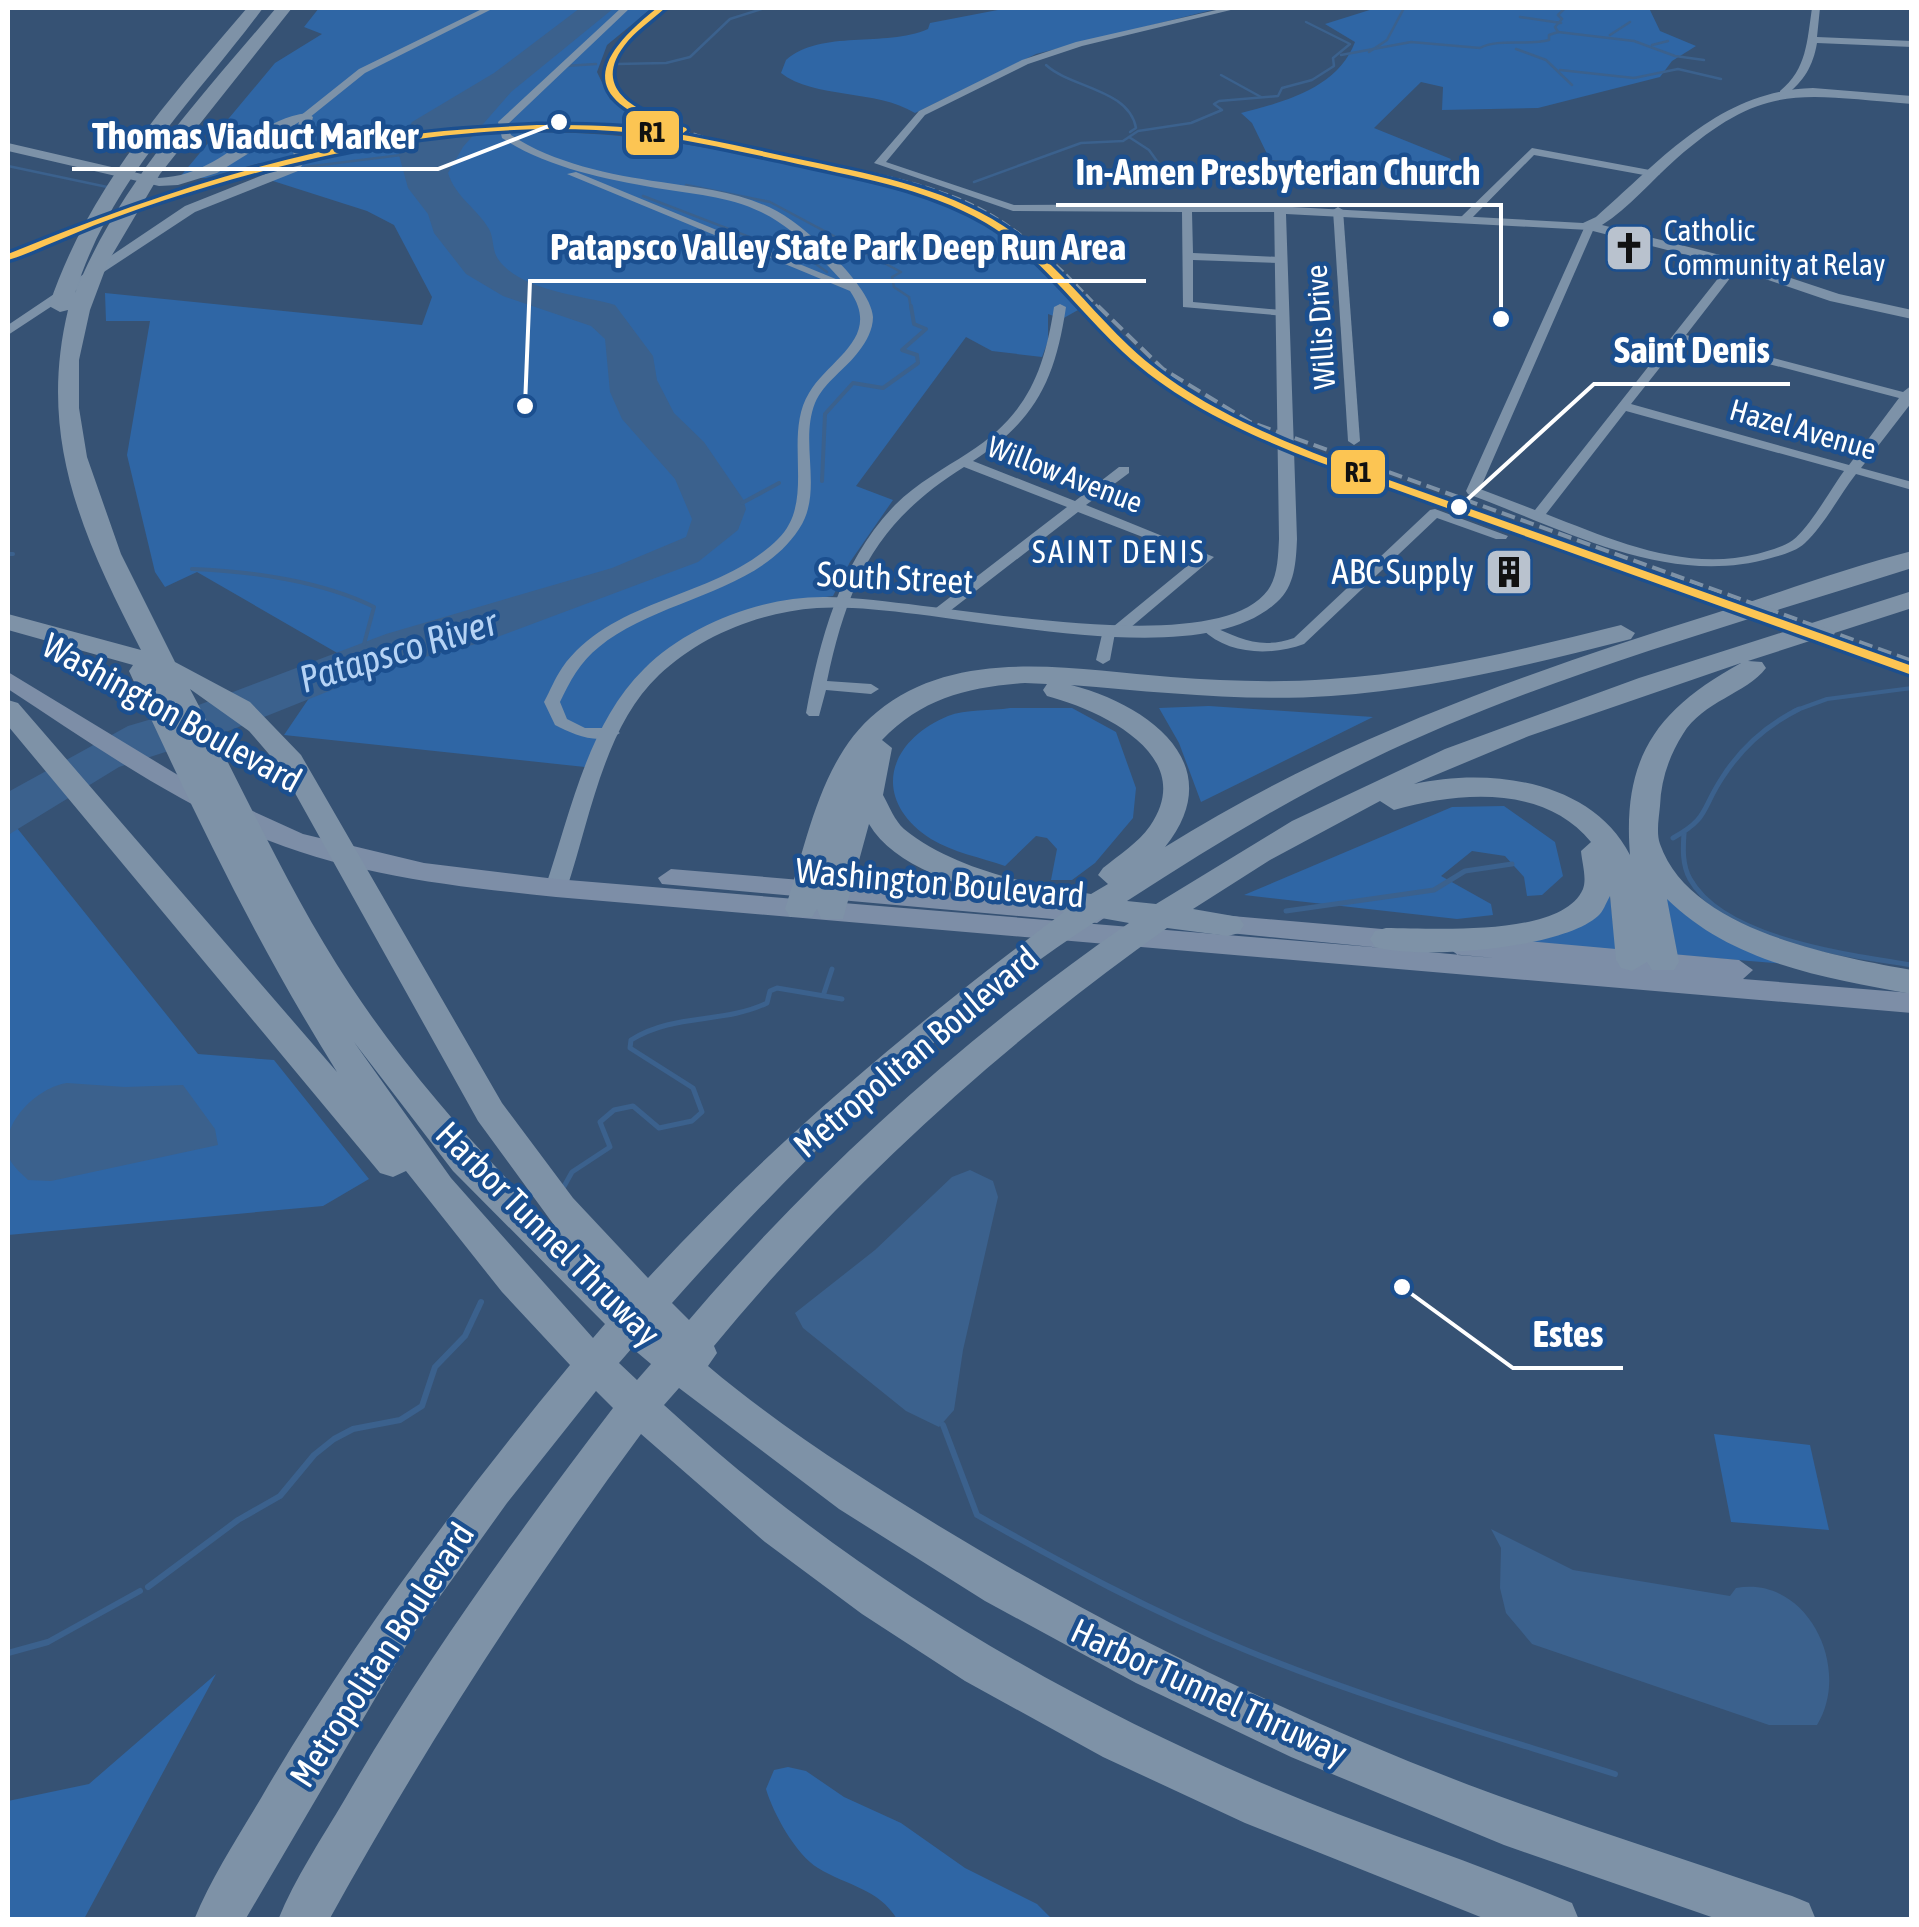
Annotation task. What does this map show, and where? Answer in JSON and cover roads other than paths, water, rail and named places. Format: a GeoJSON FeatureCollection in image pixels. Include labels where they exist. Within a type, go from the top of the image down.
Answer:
{"type":"FeatureCollection","features":[{"type":"Feature","properties":{"kind":"highway","name":"Harbor Tunnel Thruway"},"geometry":{"type":"LineString","coordinates":[[255,8],[132,160],[84,232],[61,303],[74,455],[135,630],[245,855],[302,989],[390,1124],[476,1239],[569,1342],[702,1469],[796,1544],[916,1626],[1056,1708],[1214,1786],[1374,1854],[1555,1920]]}},
{"type":"Feature","properties":{"kind":"highway","name":"Harbor Tunnel Thruway"},"geometry":{"type":"LineString","coordinates":[[62,344],[102,251],[160,165],[284,8]]}},
{"type":"Feature","properties":{"kind":"highway","name":"Metropolitan Boulevard"},"geometry":{"type":"LineString","coordinates":[[218,1920],[396,1624],[544,1424],[687,1261],[814,1133],[1026,956],[1116,885],[1283,792],[1430,722],[1695,622],[1912,559]]}},
{"type":"Feature","properties":{"kind":"highway"},"geometry":{"type":"LineString","coordinates":[[1649,972],[1641,837],[1647,776],[1672,729],[1726,682],[1775,652],[1889,614],[1912,599]]}},
{"type":"Feature","properties":{"kind":"highway"},"geometry":{"type":"LineString","coordinates":[[8,622],[188,677],[242,709],[278,743],[493,1116],[588,1240],[726,1380],[941,1552]]}},
{"type":"Feature","properties":{"kind":"highway"},"geometry":{"type":"LineString","coordinates":[[819,900],[844,786],[865,741],[908,704],[951,686],[1038,676],[1240,690],[1373,685],[1482,667],[1695,622]]}},
{"type":"Feature","properties":{"kind":"highway","name":"Metropolitan Boulevard"},"geometry":{"type":"LineString","coordinates":[[302,1920],[371,1792],[453,1660],[587,1468],[728,1297],[862,1160],[982,1053],[1096,962],[1199,891],[1322,818],[1392,782],[1551,720],[1775,652]]}},
{"type":"Feature","properties":{"kind":"highway"},"geometry":{"type":"LineString","coordinates":[[819,900],[870,762],[888,733],[920,710],[960,692],[1036,687],[1115,709],[1156,740],[1174,775],[1175,794],[1161,831],[1116,885]]}},
{"type":"Feature","properties":{"kind":"highway"},"geometry":{"type":"LineString","coordinates":[[8,709],[430,1206],[476,1239]]}},
{"type":"Feature","properties":{"kind":"highway"},"geometry":{"type":"LineString","coordinates":[[865,782],[882,824],[917,855],[943,868],[1014,890],[1228,925]]}},
{"type":"Feature","properties":{"kind":"highway"},"geometry":{"type":"LineString","coordinates":[[1199,891],[1345,820],[1431,790],[1480,785],[1506,789],[1547,800],[1600,834],[1617,859],[1649,972]]}},
{"type":"Feature","properties":{"kind":"highway"},"geometry":{"type":"LineString","coordinates":[[1386,939],[1522,934],[1568,923],[1594,900],[1602,875],[1595,847],[1572,813]]}},
{"type":"Feature","properties":{"kind":"highway"},"geometry":{"type":"LineString","coordinates":[[1641,837],[1657,868],[1682,896],[1738,935],[1798,958],[1912,985]]}},
{"type":"Feature","properties":{"kind":"highway","name":"Harbor Tunnel Thruway"},"geometry":{"type":"LineString","coordinates":[[245,855],[360,1026],[422,1107],[554,1251],[756,1428],[844,1491],[1066,1625],[1270,1725],[1467,1808],[1792,1920]]}},
{"type":"Feature","properties":{"kind":"main road","name":"Washington Boulevard"},"geometry":{"type":"LineString","coordinates":[[8,664],[95,725]]}},
{"type":"Feature","properties":{"kind":"main road","name":"Washington Boulevard"},"geometry":{"type":"LineString","coordinates":[[8,679],[290,839],[342,855],[463,878],[560,878],[1649,972],[1912,985]]}},
{"type":"Feature","properties":{"kind":"main road","name":"Washington Boulevard"},"geometry":{"type":"LineString","coordinates":[[819,900],[1228,925],[1386,939],[1912,1003]]}},
{"type":"Feature","properties":{"kind":"street"},"geometry":{"type":"LineString","coordinates":[[8,147],[159,182],[178,182],[210,172],[272,130],[305,116],[363,71],[490,8]]}},
{"type":"Feature","properties":{"kind":"street"},"geometry":{"type":"LineString","coordinates":[[626,8],[505,119],[503,132],[599,187],[858,294]]}},
{"type":"Feature","properties":{"kind":"street"},"geometry":{"type":"LineString","coordinates":[[1235,8],[1079,44],[1025,62],[922,114],[879,163],[1013,208],[1279,208],[1590,226],[1735,264],[1812,292],[1912,316]]}},
{"type":"Feature","properties":{"kind":"street"},"geometry":{"type":"LineString","coordinates":[[1783,94],[1811,58],[1816,8]]}},
{"type":"Feature","properties":{"kind":"street"},"geometry":{"type":"LineString","coordinates":[[1815,40],[1912,44]]}},
{"type":"Feature","properties":{"kind":"street"},"geometry":{"type":"LineString","coordinates":[[1676,336],[1910,395],[1799,542],[1780,551],[1714,564],[1677,562],[1473,491],[1590,226],[1728,115],[1783,94],[1912,100]]}},
{"type":"Feature","properties":{"kind":"street"},"geometry":{"type":"LineString","coordinates":[[8,331],[190,209],[293,168],[301,157],[305,116]]}},
{"type":"Feature","properties":{"kind":"street"},"geometry":{"type":"LineString","coordinates":[[518,144],[617,178],[726,196],[765,209],[793,227],[865,304],[867,325],[850,354],[809,402],[804,418],[802,512],[785,540],[747,568],[629,620],[566,672],[552,702],[560,722],[583,733],[612,733]]}},
{"type":"Feature","properties":{"kind":"street"},"geometry":{"type":"LineString","coordinates":[[1466,219],[1532,151],[1655,174]]}},
{"type":"Feature","properties":{"kind":"street"},"geometry":{"type":"LineString","coordinates":[[1188,208],[1186,305],[1281,314]]}},
{"type":"Feature","properties":{"kind":"street"},"geometry":{"type":"LineString","coordinates":[[1279,208],[1288,538],[1282,581],[1266,602],[1209,629],[1218,638],[1243,644],[1284,647],[1300,641],[1435,514],[1502,536]]}},
{"type":"Feature","properties":{"kind":"street","name":"Willis Drive"},"geometry":{"type":"LineString","coordinates":[[1338,210],[1354,442]]}},
{"type":"Feature","properties":{"kind":"street"},"geometry":{"type":"LineString","coordinates":[[1186,256],[1280,260]]}},
{"type":"Feature","properties":{"kind":"street"},"geometry":{"type":"LineString","coordinates":[[1539,514],[1735,264]]}},
{"type":"Feature","properties":{"kind":"street"},"geometry":{"type":"LineString","coordinates":[[814,713],[818,685],[843,602],[867,552],[898,510],[960,460],[1007,431],[1020,415],[1050,356],[1060,307]]}},
{"type":"Feature","properties":{"kind":"street","name":"Hazel Avenue"},"geometry":{"type":"LineString","coordinates":[[1623,406],[1912,486]]}},
{"type":"Feature","properties":{"kind":"street","name":"Willow Avenue"},"geometry":{"type":"LineString","coordinates":[[960,460],[1207,557],[1114,630]]}},
{"type":"Feature","properties":{"kind":"street"},"geometry":{"type":"LineString","coordinates":[[941,611],[1124,470]]}},
{"type":"Feature","properties":{"kind":"street","name":"South Street"},"geometry":{"type":"LineString","coordinates":[[560,878],[622,709],[652,671],[696,641],[771,610],[843,602],[1114,630],[1209,629]]}},
{"type":"Feature","properties":{"kind":"street"},"geometry":{"type":"LineString","coordinates":[[1103,660],[1114,630]]}},
{"type":"Feature","properties":{"kind":"street"},"geometry":{"type":"LineString","coordinates":[[818,685],[871,688]]}},
{"type":"Feature","properties":{"kind":"water","name":"Patapsco River"},"geometry":{"type":"Polygon","coordinates":[[[580,8],[614,8],[511,92],[463,147],[448,173],[489,229],[496,255],[508,270],[536,285],[615,305],[653,356],[657,380],[674,413],[704,442],[743,499],[746,509],[738,530],[698,562],[484,642],[397,664],[221,734],[119,767],[8,835],[8,792],[128,726],[196,706],[386,634],[612,568],[686,537],[692,519],[675,479],[622,419],[610,392],[605,339],[591,326],[503,296],[466,274],[434,233],[428,214],[408,188],[399,155],[399,145],[412,122],[494,73],[580,8]]]}},
{"type":"Feature","properties":{"kind":"water"},"geometry":{"type":"Polygon","coordinates":[[[67,1083],[183,1085],[215,1129],[218,1145],[51,1181],[28,1180],[8,1155],[10,1131],[33,1099],[67,1083]]]}},
{"type":"Feature","properties":{"kind":"water"},"geometry":{"type":"Polygon","coordinates":[[[970,1170],[993,1181],[998,1197],[963,1350],[954,1410],[939,1427],[906,1411],[803,1328],[795,1313],[875,1250],[952,1177],[970,1170]]]}},
{"type":"Feature","properties":{"kind":"water"},"geometry":{"type":"Polygon","coordinates":[[[1491,1529],[1573,1570],[1730,1596],[1736,1588],[1762,1588],[1784,1596],[1817,1631],[1826,1654],[1827,1703],[1817,1725],[1769,1725],[1532,1644],[1506,1613],[1500,1588],[1501,1548],[1491,1529]]]}},
{"type":"Feature","properties":{"kind":"waterway"},"geometry":{"type":"LineString","coordinates":[[616,64],[666,63],[690,57],[730,19],[765,8]]}},
{"type":"Feature","properties":{"kind":"waterway"},"geometry":{"type":"LineString","coordinates":[[1374,49],[1387,40],[1404,8]]}},
{"type":"Feature","properties":{"kind":"waterway"},"geometry":{"type":"LineString","coordinates":[[1559,23],[1562,19],[1558,15],[1565,8]]}},
{"type":"Feature","properties":{"kind":"waterway"},"geometry":{"type":"LineString","coordinates":[[1632,8],[1670,8]]}},
{"type":"Feature","properties":{"kind":"waterway"},"geometry":{"type":"LineString","coordinates":[[1520,17],[1559,23]]}},
{"type":"Feature","properties":{"kind":"waterway"},"geometry":{"type":"LineString","coordinates":[[1129,137],[1138,131],[1191,123],[1222,110],[1214,104],[1219,101],[1278,96],[1282,88],[1312,80],[1334,66],[1333,58],[1350,44],[1306,22]]}},
{"type":"Feature","properties":{"kind":"waterway"},"geometry":{"type":"LineString","coordinates":[[1610,35],[1630,22]]}},
{"type":"Feature","properties":{"kind":"waterway"},"geometry":{"type":"LineString","coordinates":[[1558,32],[1555,27],[1559,23]]}},
{"type":"Feature","properties":{"kind":"waterway"},"geometry":{"type":"LineString","coordinates":[[1374,49],[1411,42],[1480,48],[1495,43],[1549,40],[1549,35],[1558,32]]}},
{"type":"Feature","properties":{"kind":"waterway"},"geometry":{"type":"LineString","coordinates":[[1558,32],[1634,41],[1675,56],[1704,60]]}},
{"type":"Feature","properties":{"kind":"waterway"},"geometry":{"type":"LineString","coordinates":[[1652,45],[1668,41]]}},
{"type":"Feature","properties":{"kind":"waterway"},"geometry":{"type":"LineString","coordinates":[[1341,55],[1374,49]]}},
{"type":"Feature","properties":{"kind":"waterway"},"geometry":{"type":"LineString","coordinates":[[1369,52],[1374,49]]}},
{"type":"Feature","properties":{"kind":"waterway"},"geometry":{"type":"LineString","coordinates":[[1516,49],[1546,60],[1572,85]]}},
{"type":"Feature","properties":{"kind":"waterway"},"geometry":{"type":"LineString","coordinates":[[565,66],[596,64]]}},
{"type":"Feature","properties":{"kind":"waterway"},"geometry":{"type":"LineString","coordinates":[[1046,65],[1122,105],[1136,128],[1130,132]]}},
{"type":"Feature","properties":{"kind":"waterway"},"geometry":{"type":"LineString","coordinates":[[1560,70],[1634,78],[1678,69],[1721,79]]}},
{"type":"Feature","properties":{"kind":"waterway"},"geometry":{"type":"LineString","coordinates":[[1221,75],[1261,97]]}},
{"type":"Feature","properties":{"kind":"waterway"},"geometry":{"type":"LineString","coordinates":[[974,182],[1081,143],[1123,141],[1129,137]]}},
{"type":"Feature","properties":{"kind":"waterway"},"geometry":{"type":"LineString","coordinates":[[1129,137],[1149,150],[1162,168]]}},
{"type":"Feature","properties":{"kind":"waterway"},"geometry":{"type":"LineString","coordinates":[[305,167],[401,155]]}},
{"type":"Feature","properties":{"kind":"waterway"},"geometry":{"type":"LineString","coordinates":[[8,166],[112,188]]}},
{"type":"Feature","properties":{"kind":"waterway"},"geometry":{"type":"LineString","coordinates":[[686,185],[770,202],[901,272],[892,277],[894,287],[909,297],[911,309]]}},
{"type":"Feature","properties":{"kind":"waterway"},"geometry":{"type":"LineString","coordinates":[[643,196],[781,249]]}},
{"type":"Feature","properties":{"kind":"waterway"},"geometry":{"type":"LineString","coordinates":[[802,254],[827,272]]}},
{"type":"Feature","properties":{"kind":"waterway"},"geometry":{"type":"LineString","coordinates":[[822,481],[825,414],[853,383],[883,388],[918,363],[917,355],[902,350],[926,329],[914,324],[911,306]]}},
{"type":"Feature","properties":{"kind":"waterway"},"geometry":{"type":"LineString","coordinates":[[742,503],[779,483]]}},
{"type":"Feature","properties":{"kind":"waterway"},"geometry":{"type":"LineString","coordinates":[[8,554],[13,554]]}},
{"type":"Feature","properties":{"kind":"waterway"},"geometry":{"type":"LineString","coordinates":[[192,569],[285,579],[354,598],[374,607],[364,644]]}},
{"type":"Feature","properties":{"kind":"waterway"},"geometry":{"type":"LineString","coordinates":[[1798,710],[1827,699],[1912,688]]}},
{"type":"Feature","properties":{"kind":"waterway"},"geometry":{"type":"LineString","coordinates":[[1673,838],[1699,819],[1729,767],[1746,747],[1798,710]]}},
{"type":"Feature","properties":{"kind":"waterway"},"geometry":{"type":"LineString","coordinates":[[1794,711],[1798,710]]}},
{"type":"Feature","properties":{"kind":"waterway"},"geometry":{"type":"LineString","coordinates":[[1684,833],[1684,862],[1690,879],[1707,900],[1730,917],[1790,941],[1912,965]]}},
{"type":"Feature","properties":{"kind":"waterway"},"geometry":{"type":"LineString","coordinates":[[1286,911],[1434,890],[1465,871],[1512,864]]}},
{"type":"Feature","properties":{"kind":"waterway"},"geometry":{"type":"LineString","coordinates":[[824,993],[832,969]]}},
{"type":"Feature","properties":{"kind":"waterway"},"geometry":{"type":"LineString","coordinates":[[562,1190],[572,1172],[610,1147],[600,1122],[614,1110],[633,1106],[659,1128],[692,1121],[702,1112],[693,1088],[630,1048],[631,1040],[664,1026],[750,1010],[767,1003],[770,991],[777,988],[842,999]]}},
{"type":"Feature","properties":{"kind":"waterway"},"geometry":{"type":"LineString","coordinates":[[148,1587],[238,1520],[280,1496],[314,1455],[334,1439],[353,1429],[400,1420],[422,1406],[435,1367],[465,1336],[481,1302]]}},
{"type":"Feature","properties":{"kind":"waterway"},"geometry":{"type":"LineString","coordinates":[[943,1425],[977,1515],[1110,1588],[1293,1669],[1615,1774]]}},
{"type":"Feature","properties":{"kind":"waterway"},"geometry":{"type":"LineString","coordinates":[[8,1653],[48,1642],[140,1591]]}},
{"type":"Feature","properties":{"kind":"railway"},"geometry":{"type":"LineString","coordinates":[[661,8],[621,41],[611,62],[612,89],[650,114],[691,133],[734,146],[870,173],[957,198],[1017,232],[1100,309]]}},
{"type":"Feature","properties":{"kind":"railway"},"geometry":{"type":"LineString","coordinates":[[1098,306],[1163,369],[1250,422],[1912,661]]}},
{"type":"Feature","properties":{"kind":"place","name":"Thomas Viaduct Marker"},"geometry":{"type":"Point","coordinates":[559,122]}},
{"type":"Feature","properties":{"kind":"place","name":"Catholic Community at Relay"},"geometry":{"type":"Point","coordinates":[1629,248]}},
{"type":"Feature","properties":{"kind":"place","name":"In-Amen Presbyterian Church"},"geometry":{"type":"Point","coordinates":[1501,319]}},
{"type":"Feature","properties":{"kind":"place","name":"Patapsco Valley State Park Deep Run Area"},"geometry":{"type":"Point","coordinates":[525,406]}},
{"type":"Feature","properties":{"kind":"place","name":"Saint Denis"},"geometry":{"type":"Point","coordinates":[1459,507]}},
{"type":"Feature","properties":{"kind":"place","name":"ABC Supply"},"geometry":{"type":"Point","coordinates":[1509,572]}},
{"type":"Feature","properties":{"kind":"place","name":"Estes"},"geometry":{"type":"Point","coordinates":[1402,1287]}},
{"type":"Feature","properties":{"kind":"district","name":"SAINT DENIS"},"geometry":{"type":"Point","coordinates":[1119,552]}}]}
